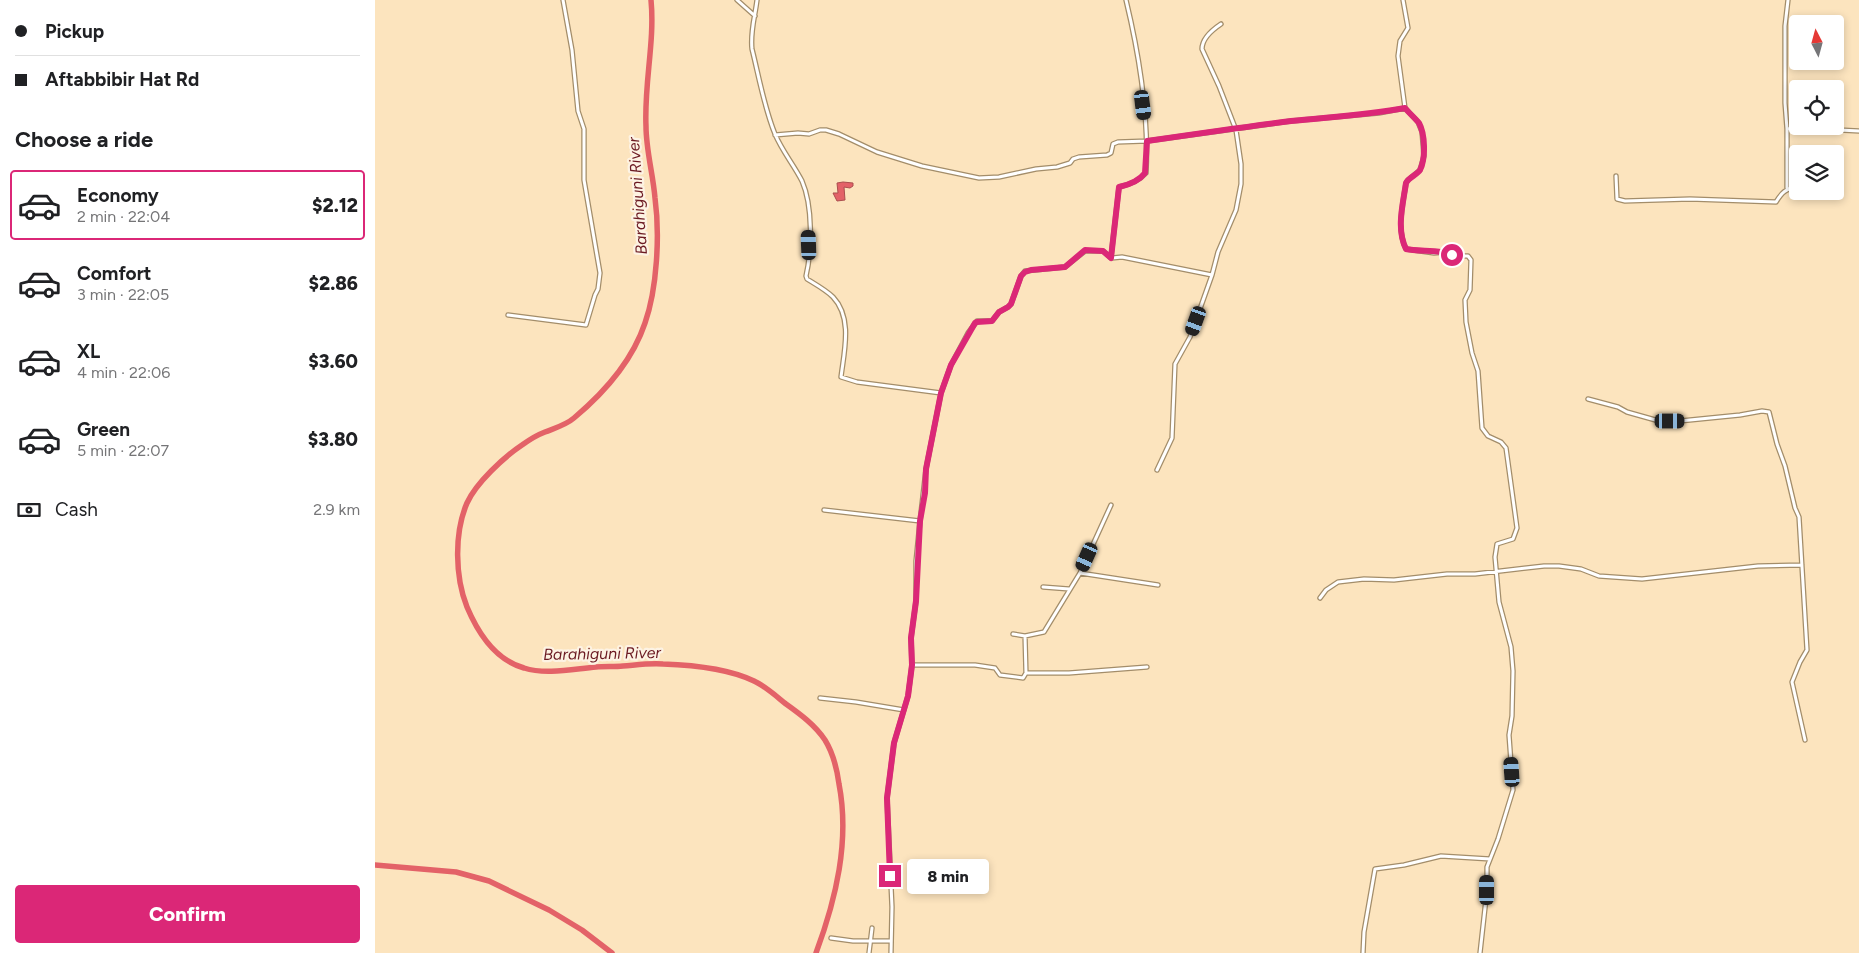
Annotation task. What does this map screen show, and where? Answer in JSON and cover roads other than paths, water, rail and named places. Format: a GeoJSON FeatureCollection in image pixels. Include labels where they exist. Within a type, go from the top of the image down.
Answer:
{"type":"FeatureCollection","features":[{"type":"Feature","properties":{"kind":"street"},"geometry":{"type":"LineString","coordinates":[[508,315],[586,325],[600,281],[599,262],[584,180],[584,129],[578,111],[572,50],[563,0]]}},
{"type":"Feature","properties":{"kind":"street"},"geometry":{"type":"LineString","coordinates":[[737,0],[755,17]]}},
{"type":"Feature","properties":{"kind":"street"},"geometry":{"type":"LineString","coordinates":[[757,0],[750,36],[752,49],[775,135],[805,190],[809,217],[810,260],[807,279],[833,297],[841,310],[846,331],[841,377],[857,382],[941,393]]}},
{"type":"Feature","properties":{"kind":"street"},"geometry":{"type":"LineString","coordinates":[[1111,258],[1119,187],[1129,185],[1142,178],[1145,173],[1147,141],[1134,33],[1126,0]]}},
{"type":"Feature","properties":{"kind":"street"},"geometry":{"type":"LineString","coordinates":[[1403,0],[1408,28],[1400,42],[1397,56],[1405,108],[1418,122],[1422,132],[1423,156],[1419,170],[1406,183],[1401,238],[1404,246],[1410,250],[1446,252],[1456,256],[1468,256],[1471,260],[1470,285],[1465,300],[1466,322],[1472,353],[1478,371],[1482,428],[1488,436],[1501,442],[1506,448],[1517,528],[1513,539],[1497,544],[1495,557],[1499,602],[1511,646],[1513,671],[1513,716],[1509,734],[1513,790],[1501,833],[1487,867],[1487,890],[1480,953]]}},
{"type":"Feature","properties":{"kind":"street"},"geometry":{"type":"LineString","coordinates":[[1616,176],[1617,199],[1625,201],[1690,199],[1776,202],[1787,188],[1785,26],[1787,0]]}},
{"type":"Feature","properties":{"kind":"street"},"geometry":{"type":"LineString","coordinates":[[1157,470],[1172,438],[1175,364],[1190,337],[1218,252],[1236,210],[1240,192],[1241,164],[1236,130],[1202,49],[1202,43],[1212,30],[1221,24]]}},
{"type":"Feature","properties":{"kind":"street"},"geometry":{"type":"LineString","coordinates":[[775,135],[809,134],[826,130],[877,152],[922,166],[979,178],[999,177],[1036,169],[1057,168],[1070,163],[1075,158],[1110,154],[1113,144],[1118,142],[1147,141],[1405,108]]}},
{"type":"Feature","properties":{"kind":"street"},"geometry":{"type":"LineString","coordinates":[[1787,129],[1859,131]]}},
{"type":"Feature","properties":{"kind":"street"},"geometry":{"type":"LineString","coordinates":[[891,953],[892,907],[887,798],[894,743],[904,710],[912,665],[911,638],[916,601],[920,521],[925,493],[926,469],[941,393],[951,365],[975,323],[992,321],[999,312],[1008,307],[1021,276],[1025,272],[1067,266],[1085,250],[1103,251],[1111,258],[1122,257],[1212,275]]}},
{"type":"Feature","properties":{"kind":"street"},"geometry":{"type":"LineString","coordinates":[[1589,399],[1659,421],[1680,421],[1740,416],[1762,411],[1769,412],[1799,517],[1807,650],[1792,682],[1805,740]]}},
{"type":"Feature","properties":{"kind":"street"},"geometry":{"type":"LineString","coordinates":[[1013,634],[1025,636],[1045,632],[1080,573],[1111,506]]}},
{"type":"Feature","properties":{"kind":"street"},"geometry":{"type":"LineString","coordinates":[[824,510],[920,521]]}},
{"type":"Feature","properties":{"kind":"street"},"geometry":{"type":"LineString","coordinates":[[1320,598],[1325,590],[1338,582],[1364,579],[1394,580],[1559,566],[1581,569],[1599,576],[1642,579],[1758,566],[1802,565]]}},
{"type":"Feature","properties":{"kind":"street"},"geometry":{"type":"LineString","coordinates":[[1080,573],[1158,585]]}},
{"type":"Feature","properties":{"kind":"street"},"geometry":{"type":"LineString","coordinates":[[1043,587],[1069,589]]}},
{"type":"Feature","properties":{"kind":"street"},"geometry":{"type":"LineString","coordinates":[[1025,636],[1026,674]]}},
{"type":"Feature","properties":{"kind":"street"},"geometry":{"type":"LineString","coordinates":[[912,665],[975,665],[995,668],[1000,675],[1023,678],[1026,674],[1147,667]]}},
{"type":"Feature","properties":{"kind":"street"},"geometry":{"type":"LineString","coordinates":[[820,698],[904,710]]}},
{"type":"Feature","properties":{"kind":"street"},"geometry":{"type":"LineString","coordinates":[[1363,953],[1364,932],[1375,869],[1404,865],[1441,856],[1490,860]]}},
{"type":"Feature","properties":{"kind":"street"},"geometry":{"type":"LineString","coordinates":[[869,953],[872,928]]}},
{"type":"Feature","properties":{"kind":"street"},"geometry":{"type":"LineString","coordinates":[[831,938],[891,941]]}},
{"type":"Feature","properties":{"kind":"waterway","name":"Barahiguni River"},"geometry":{"type":"LineString","coordinates":[[651,0],[652,31],[646,126],[654,189],[657,245],[655,278],[645,323],[633,351],[607,387],[596,398],[571,420],[536,436],[515,450],[491,471],[471,495],[463,515],[458,541],[460,582],[467,607],[482,636],[496,652],[514,664],[541,671],[653,664],[686,665],[721,670],[754,681],[817,729],[828,745],[836,767],[842,805],[843,827],[842,848],[835,891],[816,953]]}},
{"type":"Feature","properties":{"kind":"waterway","name":"Barahiguni River"},"geometry":{"type":"LineString","coordinates":[[375,865],[456,872],[489,881],[549,910],[582,930],[612,953]]}}]}
